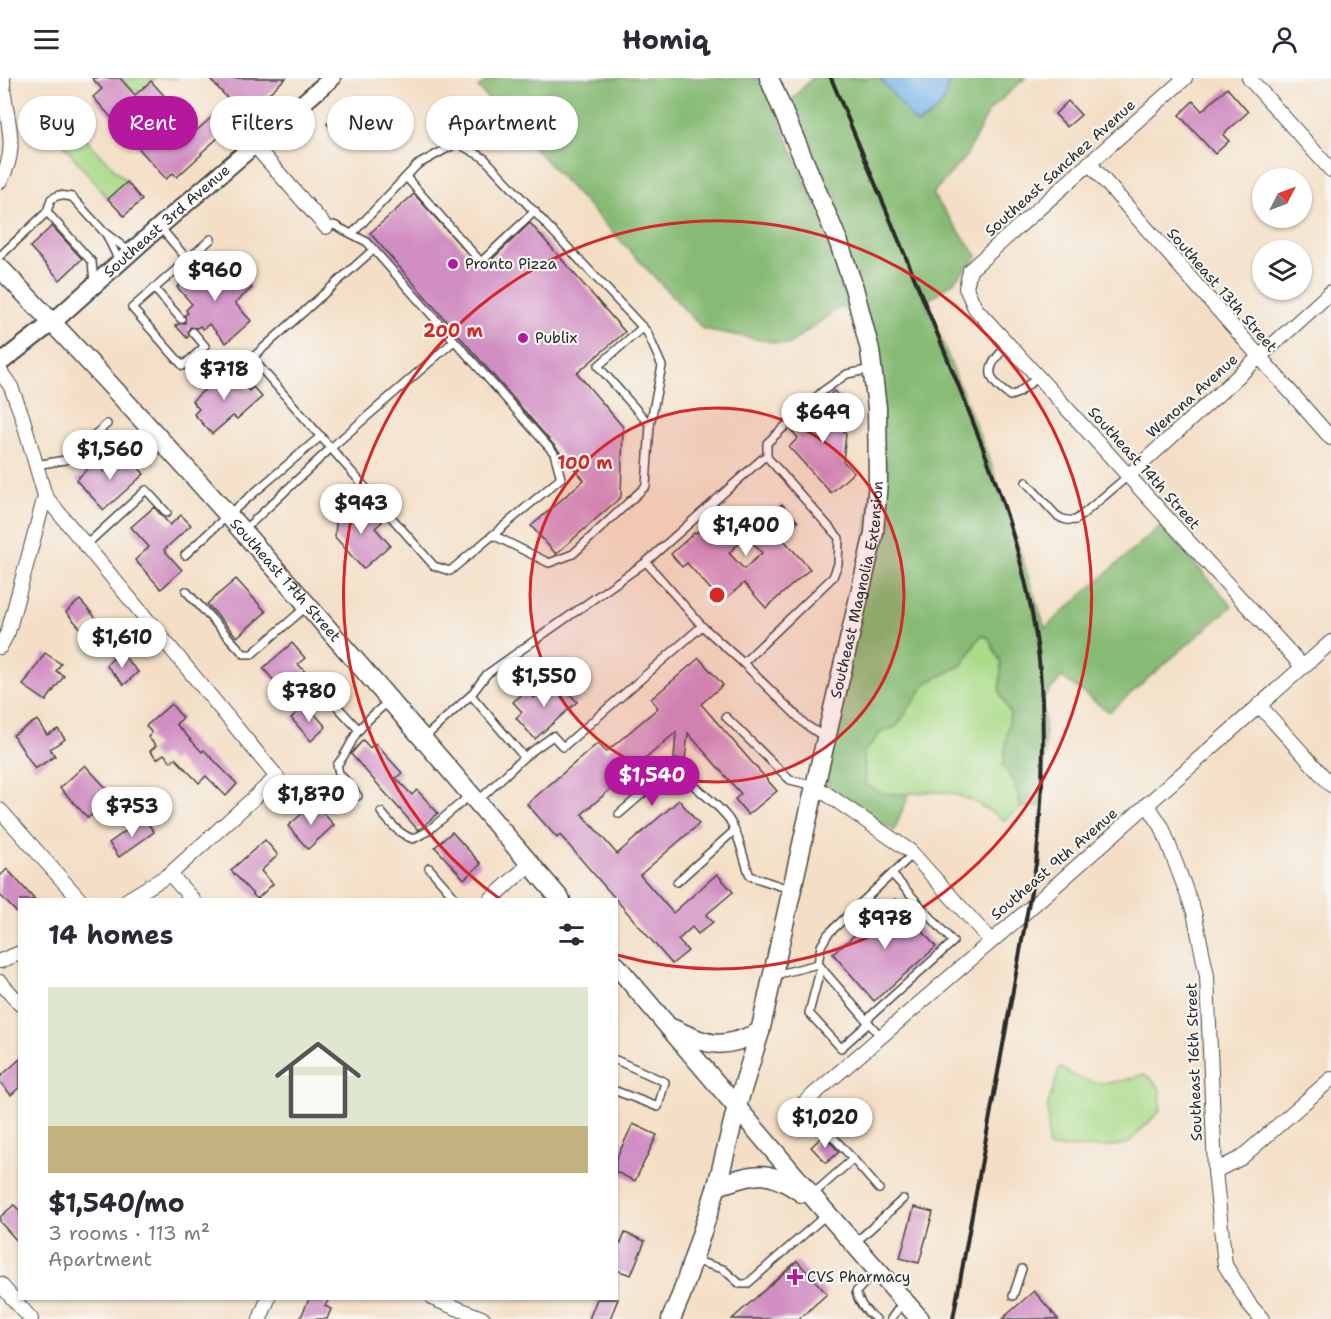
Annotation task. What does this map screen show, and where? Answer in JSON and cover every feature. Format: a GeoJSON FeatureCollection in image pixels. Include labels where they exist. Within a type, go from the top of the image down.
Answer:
{"type":"FeatureCollection","features":[{"type":"Feature","properties":{"kind":"main road","name":"Southeast Magnolia Extension"},"geometry":{"type":"LineString","coordinates":[[671,1319],[717,1186],[737,1106],[760,1032],[874,533],[878,480],[877,408],[870,350],[854,288],[839,243],[769,78]]}},
{"type":"Feature","properties":{"kind":"main road","name":"Southeast 17th Street"},"geometry":{"type":"LineString","coordinates":[[0,268],[53,322],[243,531],[559,898]]}},
{"type":"Feature","properties":{"kind":"main road"},"geometry":{"type":"LineString","coordinates":[[618,967],[920,1319]]}},
{"type":"Feature","properties":{"kind":"main road"},"geometry":{"type":"LineString","coordinates":[[668,1026],[700,1041],[717,1045],[739,1042],[760,1032]]}},
{"type":"Feature","properties":{"kind":"main road"},"geometry":{"type":"LineString","coordinates":[[717,1186],[755,1174],[770,1175],[819,1204]]}},
{"type":"Feature","properties":{"kind":"street"},"geometry":{"type":"LineString","coordinates":[[0,181],[10,159],[12,142],[3,78]]}},
{"type":"Feature","properties":{"kind":"street","name":"Southeast 3rd Avenue"},"geometry":{"type":"LineString","coordinates":[[311,96],[331,78]]}},
{"type":"Feature","properties":{"kind":"street","name":"Southeast Sanchez Avenue"},"geometry":{"type":"LineString","coordinates":[[966,288],[970,270],[1185,78]]}},
{"type":"Feature","properties":{"kind":"street"},"geometry":{"type":"LineString","coordinates":[[1250,78],[1331,170]]}},
{"type":"Feature","properties":{"kind":"street","name":"Southeast 3rd Avenue"},"geometry":{"type":"LineString","coordinates":[[0,363],[53,322],[160,226],[250,150]]}},
{"type":"Feature","properties":{"kind":"street"},"geometry":{"type":"LineString","coordinates":[[259,150],[326,227]]}},
{"type":"Feature","properties":{"kind":"street","name":"Southeast 13th Street"},"geometry":{"type":"LineString","coordinates":[[1089,163],[1331,438]]}},
{"type":"Feature","properties":{"kind":"street","name":"Southeast 14th Street"},"geometry":{"type":"LineString","coordinates":[[966,288],[975,308],[1303,667]]}},
{"type":"Feature","properties":{"kind":"street","name":"Wenona Avenue"},"geometry":{"type":"LineString","coordinates":[[1128,476],[1331,292]]}},
{"type":"Feature","properties":{"kind":"street"},"geometry":{"type":"LineString","coordinates":[[0,371],[11,387],[22,416],[45,496],[277,777],[170,874],[130,898]]}},
{"type":"Feature","properties":{"kind":"street"},"geometry":{"type":"LineString","coordinates":[[0,647],[8,632],[45,496]]}},
{"type":"Feature","properties":{"kind":"street","name":"Southeast 9th Avenue"},"geometry":{"type":"LineString","coordinates":[[798,1108],[1331,642]]}},
{"type":"Feature","properties":{"kind":"street"},"geometry":{"type":"LineString","coordinates":[[1259,705],[1331,785]]}},
{"type":"Feature","properties":{"kind":"street"},"geometry":{"type":"LineString","coordinates":[[815,786],[913,854],[991,941]]}},
{"type":"Feature","properties":{"kind":"street","name":"Southeast 16th Street"},"geometry":{"type":"LineString","coordinates":[[1147,804],[1162,827],[1194,912],[1207,976],[1215,1171],[1225,1264],[1249,1304],[1262,1319]]}},
{"type":"Feature","properties":{"kind":"street"},"geometry":{"type":"LineString","coordinates":[[0,810],[78,898]]}},
{"type":"Feature","properties":{"kind":"street"},"geometry":{"type":"LineString","coordinates":[[492,898],[530,864]]}},
{"type":"Feature","properties":{"kind":"street"},"geometry":{"type":"LineString","coordinates":[[170,874],[191,898]]}},
{"type":"Feature","properties":{"kind":"street"},"geometry":{"type":"LineString","coordinates":[[0,961],[18,954]]}},
{"type":"Feature","properties":{"kind":"street"},"geometry":{"type":"LineString","coordinates":[[0,982],[18,1002]]}},
{"type":"Feature","properties":{"kind":"street"},"geometry":{"type":"LineString","coordinates":[[1215,1171],[1241,1158],[1331,1079]]}},
{"type":"Feature","properties":{"kind":"street"},"geometry":{"type":"LineString","coordinates":[[0,1284],[31,1319]]}},
{"type":"Feature","properties":{"kind":"street"},"geometry":{"type":"LineString","coordinates":[[260,1319],[268,1300]]}},
{"type":"Feature","properties":{"kind":"street"},"geometry":{"type":"LineString","coordinates":[[437,1300],[461,1314],[484,1319]]}},
{"type":"Feature","properties":{"kind":"lane"},"geometry":{"type":"LineString","coordinates":[[352,234],[417,165],[457,143],[484,158],[647,332],[662,366],[650,425],[646,486],[573,554],[549,563],[493,535]]}},
{"type":"Feature","properties":{"kind":"lane"},"geometry":{"type":"LineString","coordinates":[[406,177],[481,262],[535,211]]}},
{"type":"Feature","properties":{"kind":"lane"},"geometry":{"type":"LineString","coordinates":[[0,256],[47,212],[51,199],[59,195],[72,197],[125,257]]}},
{"type":"Feature","properties":{"kind":"lane"},"geometry":{"type":"LineString","coordinates":[[47,212],[92,262],[94,284]]}},
{"type":"Feature","properties":{"kind":"lane"},"geometry":{"type":"LineString","coordinates":[[326,227],[334,225],[367,242],[554,453],[561,478],[450,572],[434,566],[252,358],[373,250]]}},
{"type":"Feature","properties":{"kind":"lane"},"geometry":{"type":"LineString","coordinates":[[160,226],[188,259]]}},
{"type":"Feature","properties":{"kind":"lane"},"geometry":{"type":"LineString","coordinates":[[104,232],[125,257]]}},
{"type":"Feature","properties":{"kind":"lane"},"geometry":{"type":"LineString","coordinates":[[193,332],[205,346],[183,366],[132,308],[211,239]]}},
{"type":"Feature","properties":{"kind":"lane"},"geometry":{"type":"LineString","coordinates":[[154,288],[181,319]]}},
{"type":"Feature","properties":{"kind":"lane"},"geometry":{"type":"LineString","coordinates":[[643,327],[598,366],[650,425]]}},
{"type":"Feature","properties":{"kind":"lane"},"geometry":{"type":"LineString","coordinates":[[243,531],[332,447],[454,341]]}},
{"type":"Feature","properties":{"kind":"lane"},"geometry":{"type":"LineString","coordinates":[[1009,344],[991,364],[990,370],[994,379],[1010,396],[1018,393],[1038,377]]}},
{"type":"Feature","properties":{"kind":"lane"},"geometry":{"type":"LineString","coordinates":[[742,663],[833,577],[838,564],[839,538],[767,456],[767,443],[823,391],[847,374],[872,369]]}},
{"type":"Feature","properties":{"kind":"lane"},"geometry":{"type":"LineString","coordinates":[[36,465],[66,460],[107,424]]}},
{"type":"Feature","properties":{"kind":"lane"},"geometry":{"type":"LineString","coordinates":[[185,555],[321,436]]}},
{"type":"Feature","properties":{"kind":"lane"},"geometry":{"type":"LineString","coordinates":[[423,739],[471,695],[487,674],[646,562],[767,456]]}},
{"type":"Feature","properties":{"kind":"lane"},"geometry":{"type":"LineString","coordinates":[[1026,482],[1056,515],[1062,519],[1076,520],[1128,476]]}},
{"type":"Feature","properties":{"kind":"lane"},"geometry":{"type":"LineString","coordinates":[[86,545],[146,490],[167,513]]}},
{"type":"Feature","properties":{"kind":"lane"},"geometry":{"type":"LineString","coordinates":[[646,562],[702,626],[806,725],[826,739]]}},
{"type":"Feature","properties":{"kind":"lane"},"geometry":{"type":"LineString","coordinates":[[186,591],[244,654],[252,654],[308,605]]}},
{"type":"Feature","properties":{"kind":"lane"},"geometry":{"type":"LineString","coordinates":[[381,812],[406,837],[413,839],[428,831],[553,736],[563,747],[702,626]]}},
{"type":"Feature","properties":{"kind":"lane"},"geometry":{"type":"LineString","coordinates":[[322,690],[359,730]]}},
{"type":"Feature","properties":{"kind":"lane"},"geometry":{"type":"LineString","coordinates":[[471,695],[524,757]]}},
{"type":"Feature","properties":{"kind":"lane"},"geometry":{"type":"LineString","coordinates":[[358,795],[339,773],[338,765],[359,730],[390,700]]}},
{"type":"Feature","properties":{"kind":"lane"},"geometry":{"type":"LineString","coordinates":[[726,717],[790,780],[815,786]]}},
{"type":"Feature","properties":{"kind":"lane"},"geometry":{"type":"LineString","coordinates":[[619,814],[657,781],[690,782],[728,817],[735,830],[750,876],[792,890]]}},
{"type":"Feature","properties":{"kind":"lane"},"geometry":{"type":"LineString","coordinates":[[677,882],[735,830]]}},
{"type":"Feature","properties":{"kind":"lane"},"geometry":{"type":"LineString","coordinates":[[892,874],[952,942],[841,1048],[809,1012],[820,966],[821,946],[828,934],[913,854]]}},
{"type":"Feature","properties":{"kind":"lane"},"geometry":{"type":"LineString","coordinates":[[429,867],[455,898]]}},
{"type":"Feature","properties":{"kind":"lane"},"geometry":{"type":"LineString","coordinates":[[773,976],[820,966]]}},
{"type":"Feature","properties":{"kind":"lane"},"geometry":{"type":"LineString","coordinates":[[820,966],[881,1036]]}},
{"type":"Feature","properties":{"kind":"lane"},"geometry":{"type":"LineString","coordinates":[[618,1061],[665,1082],[658,1107],[618,1092]]}},
{"type":"Feature","properties":{"kind":"lane"},"geometry":{"type":"LineString","coordinates":[[824,1126],[879,1189]]}},
{"type":"Feature","properties":{"kind":"lane"},"geometry":{"type":"LineString","coordinates":[[693,1260],[723,1269],[741,1284],[747,1284],[819,1204],[853,1159]]}},
{"type":"Feature","properties":{"kind":"lane"},"geometry":{"type":"LineString","coordinates":[[854,1244],[903,1199]]}},
{"type":"Feature","properties":{"kind":"lane"},"geometry":{"type":"LineString","coordinates":[[1013,1296],[1022,1269]]}},
{"type":"Feature","properties":{"kind":"lane"},"geometry":{"type":"LineString","coordinates":[[876,1319],[868,1313],[856,1292],[877,1270]]}},
{"type":"Feature","properties":{"kind":"lane"},"geometry":{"type":"LineString","coordinates":[[891,1319],[904,1301]]}},
{"type":"Feature","properties":{"kind":"green space"},"geometry":{"type":"Polygon","coordinates":[[[121,78],[156,78],[140,91],[131,90],[124,83],[120,87],[121,78]]]}},
{"type":"Feature","properties":{"kind":"green space"},"geometry":{"type":"Polygon","coordinates":[[[490,78],[761,78],[833,246],[852,308],[839,308],[788,345],[703,329],[536,150],[578,150],[578,96],[485,96],[478,88],[490,78]]]}},
{"type":"Feature","properties":{"kind":"green space"},"geometry":{"type":"Polygon","coordinates":[[[812,78],[880,78],[918,124],[941,106],[948,87],[948,78],[1025,78],[989,111],[966,156],[932,194],[977,256],[952,283],[926,302],[991,464],[1045,628],[1161,525],[1232,606],[1109,712],[1062,677],[1042,699],[1045,734],[1043,806],[1021,808],[1015,783],[1003,765],[1010,714],[1000,693],[1001,663],[988,637],[981,635],[962,665],[926,683],[897,726],[881,732],[864,752],[865,784],[882,793],[909,794],[894,831],[826,785],[842,702],[884,406],[788,104],[812,78]]]}},
{"type":"Feature","properties":{"kind":"green space"},"geometry":{"type":"Polygon","coordinates":[[[68,150],[96,150],[127,182],[108,199],[68,150]]]}},
{"type":"Feature","properties":{"kind":"green space"},"geometry":{"type":"Polygon","coordinates":[[[981,635],[988,637],[1001,663],[1000,693],[1010,714],[1003,765],[1015,783],[1021,808],[1004,820],[964,797],[940,792],[890,794],[880,792],[865,784],[864,752],[881,732],[897,726],[926,683],[962,665],[981,635]]]}},
{"type":"Feature","properties":{"kind":"green space"},"geometry":{"type":"Polygon","coordinates":[[[1060,1067],[1081,1079],[1101,1083],[1121,1081],[1144,1074],[1158,1085],[1161,1098],[1160,1111],[1127,1144],[1048,1148],[1048,1105],[1060,1067]]]}},
{"type":"Feature","properties":{"kind":"water"},"geometry":{"type":"Polygon","coordinates":[[[880,78],[948,78],[948,87],[941,106],[917,124],[880,78]]]}},
{"type":"Feature","properties":{"kind":"building"},"geometry":{"type":"Polygon","coordinates":[[[92,78],[120,78],[135,95],[151,81],[164,96],[108,96],[108,114],[94,96],[102,89],[92,78]]]}},
{"type":"Feature","properties":{"kind":"building"},"geometry":{"type":"Polygon","coordinates":[[[209,78],[286,78],[266,96],[225,96],[209,78]]]}},
{"type":"Feature","properties":{"kind":"building"},"geometry":{"type":"Polygon","coordinates":[[[1227,88],[1248,112],[1223,135],[1229,141],[1215,154],[1179,115],[1193,101],[1202,111],[1227,88]]]}},
{"type":"Feature","properties":{"kind":"building"},"geometry":{"type":"Polygon","coordinates":[[[1068,101],[1081,115],[1067,127],[1055,114],[1068,101]]]}},
{"type":"Feature","properties":{"kind":"building"},"geometry":{"type":"Polygon","coordinates":[[[210,119],[210,145],[177,177],[173,173],[166,179],[140,150],[198,150],[198,129],[210,119]]]}},
{"type":"Feature","properties":{"kind":"building"},"geometry":{"type":"Polygon","coordinates":[[[127,182],[142,200],[124,216],[108,199],[127,182]]]}},
{"type":"Feature","properties":{"kind":"building"},"geometry":{"type":"Polygon","coordinates":[[[414,194],[480,267],[485,266],[530,223],[625,332],[577,373],[623,427],[621,497],[556,554],[531,526],[584,480],[370,233],[414,194]]]}},
{"type":"Feature","properties":{"kind":"building"},"geometry":{"type":"Polygon","coordinates":[[[52,226],[82,259],[60,280],[30,247],[52,226]]]}},
{"type":"Feature","properties":{"kind":"building"},"geometry":{"type":"Polygon","coordinates":[[[202,264],[216,279],[232,265],[252,288],[235,303],[251,321],[226,343],[209,324],[203,329],[200,326],[190,327],[187,338],[175,325],[185,323],[185,315],[188,313],[186,310],[192,304],[177,287],[202,264]]]}},
{"type":"Feature","properties":{"kind":"building"},"geometry":{"type":"Polygon","coordinates":[[[229,368],[249,391],[253,387],[262,397],[237,419],[233,416],[212,434],[194,414],[199,409],[192,401],[229,368]]]}},
{"type":"Feature","properties":{"kind":"building"},"geometry":{"type":"Polygon","coordinates":[[[834,391],[845,402],[830,416],[846,434],[843,461],[854,472],[831,493],[789,447],[798,438],[791,430],[834,391]]]}},
{"type":"Feature","properties":{"kind":"building"},"geometry":{"type":"Polygon","coordinates":[[[125,453],[144,474],[104,510],[76,480],[95,462],[104,472],[125,453]]]}},
{"type":"Feature","properties":{"kind":"building"},"geometry":{"type":"Polygon","coordinates":[[[360,502],[367,510],[370,508],[382,522],[375,528],[390,545],[363,569],[335,537],[336,523],[360,502]]]}},
{"type":"Feature","properties":{"kind":"building"},"geometry":{"type":"Polygon","coordinates":[[[782,504],[798,522],[781,537],[810,569],[766,608],[744,583],[722,602],[687,563],[682,567],[671,554],[694,533],[702,531],[708,538],[736,513],[752,531],[782,504]],[[747,536],[729,553],[744,569],[762,553],[747,536]]]}},
{"type":"Feature","properties":{"kind":"building"},"geometry":{"type":"Polygon","coordinates":[[[154,507],[170,525],[181,515],[191,525],[164,550],[182,570],[161,589],[135,560],[149,547],[131,527],[154,507]]]}},
{"type":"Feature","properties":{"kind":"building"},"geometry":{"type":"Polygon","coordinates":[[[236,579],[266,612],[237,637],[207,604],[236,579]]]}},
{"type":"Feature","properties":{"kind":"building"},"geometry":{"type":"Polygon","coordinates":[[[80,600],[96,618],[82,630],[66,612],[80,600]]]}},
{"type":"Feature","properties":{"kind":"building"},"geometry":{"type":"Polygon","coordinates":[[[292,643],[305,658],[298,664],[307,674],[292,688],[281,675],[274,681],[263,668],[292,643]]]}},
{"type":"Feature","properties":{"kind":"building"},"geometry":{"type":"Polygon","coordinates":[[[120,652],[138,672],[124,685],[106,665],[120,652]]]}},
{"type":"Feature","properties":{"kind":"building"},"geometry":{"type":"Polygon","coordinates":[[[45,653],[61,664],[56,671],[64,676],[46,701],[23,685],[45,653]]]}},
{"type":"Feature","properties":{"kind":"building"},"geometry":{"type":"Polygon","coordinates":[[[699,658],[723,685],[701,704],[777,791],[748,815],[735,799],[741,794],[688,733],[685,760],[674,759],[676,732],[582,814],[617,854],[679,800],[699,824],[640,875],[673,913],[717,874],[733,892],[706,915],[713,922],[698,934],[692,927],[678,940],[688,951],[672,964],[618,902],[618,898],[615,898],[560,835],[557,838],[527,804],[598,743],[606,752],[658,708],[651,699],[699,658]]]}},
{"type":"Feature","properties":{"kind":"building"},"geometry":{"type":"Polygon","coordinates":[[[556,679],[577,702],[535,739],[516,718],[522,712],[513,702],[527,690],[534,698],[556,679]]]}},
{"type":"Feature","properties":{"kind":"building"},"geometry":{"type":"Polygon","coordinates":[[[171,704],[183,718],[176,724],[237,784],[226,796],[206,776],[199,783],[175,758],[171,762],[164,754],[157,759],[150,751],[156,746],[148,737],[152,733],[146,726],[171,704]]]}},
{"type":"Feature","properties":{"kind":"building"},"geometry":{"type":"Polygon","coordinates":[[[306,704],[326,727],[311,741],[291,718],[306,704]]]}},
{"type":"Feature","properties":{"kind":"building"},"geometry":{"type":"Polygon","coordinates":[[[37,720],[47,735],[58,729],[65,739],[50,749],[55,756],[35,769],[13,735],[37,720]]]}},
{"type":"Feature","properties":{"kind":"building"},"geometry":{"type":"Polygon","coordinates":[[[363,740],[370,748],[375,743],[402,773],[396,778],[412,795],[417,790],[438,813],[418,830],[351,754],[363,740]]]}},
{"type":"Feature","properties":{"kind":"building"},"geometry":{"type":"Polygon","coordinates":[[[85,765],[107,789],[97,798],[103,805],[88,818],[60,788],[85,765]]]}},
{"type":"Feature","properties":{"kind":"building"},"geometry":{"type":"Polygon","coordinates":[[[314,803],[334,825],[308,849],[288,826],[314,803]]]}},
{"type":"Feature","properties":{"kind":"building"},"geometry":{"type":"Polygon","coordinates":[[[144,818],[154,832],[119,857],[109,843],[144,818]]]}},
{"type":"Feature","properties":{"kind":"building"},"geometry":{"type":"Polygon","coordinates":[[[452,832],[481,864],[464,879],[435,847],[452,832]]]}},
{"type":"Feature","properties":{"kind":"building"},"geometry":{"type":"Polygon","coordinates":[[[265,840],[278,855],[261,871],[273,884],[258,898],[231,870],[265,840]]]}},
{"type":"Feature","properties":{"kind":"building"},"geometry":{"type":"Polygon","coordinates":[[[7,869],[33,898],[18,898],[18,914],[0,895],[0,876],[7,869]]]}},
{"type":"Feature","properties":{"kind":"building"},"geometry":{"type":"Polygon","coordinates":[[[895,899],[936,947],[874,1001],[833,954],[895,899]]]}},
{"type":"Feature","properties":{"kind":"building"},"geometry":{"type":"Polygon","coordinates":[[[18,1061],[18,1089],[11,1095],[0,1082],[0,1077],[18,1061]]]}},
{"type":"Feature","properties":{"kind":"building"},"geometry":{"type":"Polygon","coordinates":[[[633,1124],[657,1135],[635,1181],[618,1173],[618,1155],[633,1124]]]}},
{"type":"Feature","properties":{"kind":"building"},"geometry":{"type":"Polygon","coordinates":[[[824,1135],[839,1152],[826,1163],[811,1147],[824,1135]]]}},
{"type":"Feature","properties":{"kind":"building"},"geometry":{"type":"Polygon","coordinates":[[[14,1205],[18,1209],[18,1242],[0,1222],[0,1217],[14,1205]]]}},
{"type":"Feature","properties":{"kind":"building"},"geometry":{"type":"Polygon","coordinates":[[[914,1207],[933,1212],[919,1263],[900,1258],[914,1207]]]}},
{"type":"Feature","properties":{"kind":"building"},"geometry":{"type":"Polygon","coordinates":[[[625,1233],[645,1241],[631,1275],[618,1271],[618,1242],[621,1243],[625,1233]]]}},
{"type":"Feature","properties":{"kind":"building","name":"CVS Pharmacy"},"geometry":{"type":"Polygon","coordinates":[[[797,1261],[827,1294],[799,1319],[732,1319],[797,1261]]]}},
{"type":"Feature","properties":{"kind":"building"},"geometry":{"type":"Polygon","coordinates":[[[1034,1291],[1058,1319],[1002,1319],[1034,1291]]]}},
{"type":"Feature","properties":{"kind":"building"},"geometry":{"type":"Polygon","coordinates":[[[309,1300],[328,1300],[325,1306],[331,1309],[327,1319],[300,1319],[309,1300]]]}},
{"type":"Feature","properties":{"kind":"building"},"geometry":{"type":"Polygon","coordinates":[[[597,1300],[618,1300],[610,1319],[589,1319],[597,1300]]]}},
{"type":"Feature","properties":{"kind":"railway"},"geometry":{"type":"LineString","coordinates":[[831,78],[989,463],[1025,580],[1039,660],[1043,762],[1036,864],[953,1319]]}},
{"type":"Feature","properties":{"kind":"place","name":"Pronto Pizza"},"geometry":{"type":"Point","coordinates":[453,264]}},
{"type":"Feature","properties":{"kind":"place","name":"Publix"},"geometry":{"type":"Point","coordinates":[523,338]}},
{"type":"Feature","properties":{"kind":"place","name":"CVS Pharmacy"},"geometry":{"type":"Point","coordinates":[795,1277]}}]}
